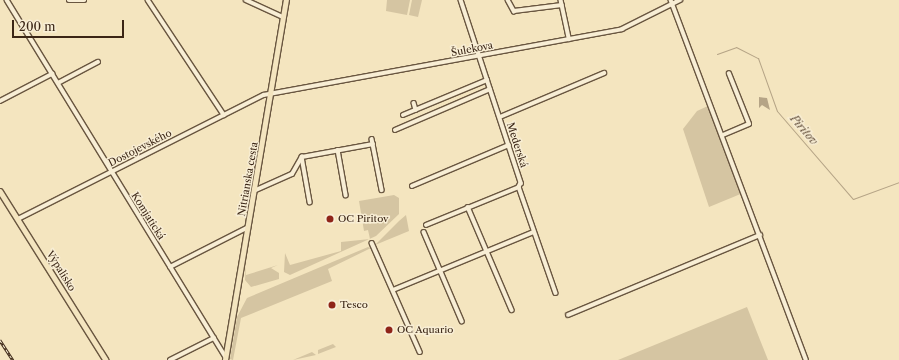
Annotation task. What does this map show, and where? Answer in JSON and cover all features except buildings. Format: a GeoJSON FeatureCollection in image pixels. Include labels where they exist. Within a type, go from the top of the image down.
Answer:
{"type":"FeatureCollection","features":[{"type":"Feature","properties":{"kind":"main road","name":"Nitrianska cesta"},"geometry":{"type":"LineString","coordinates":[[225,358],[256,190],[286,0]]}},
{"type":"Feature","properties":{"kind":"main road","name":"Výpalisko"},"geometry":{"type":"LineString","coordinates":[[0,191],[106,360]]}},
{"type":"Feature","properties":{"kind":"street","name":"Komjatická"},"geometry":{"type":"LineString","coordinates":[[6,0],[225,358]]}},
{"type":"Feature","properties":{"kind":"street"},"geometry":{"type":"LineString","coordinates":[[69,0],[83,1]]}},
{"type":"Feature","properties":{"kind":"street"},"geometry":{"type":"LineString","coordinates":[[148,0],[224,115]]}},
{"type":"Feature","properties":{"kind":"street"},"geometry":{"type":"LineString","coordinates":[[246,0],[283,17]]}},
{"type":"Feature","properties":{"kind":"street","name":"Mederská"},"geometry":{"type":"LineString","coordinates":[[461,0],[521,183],[519,187],[556,293]]}},
{"type":"Feature","properties":{"kind":"street"},"geometry":{"type":"LineString","coordinates":[[508,0],[514,11],[562,5]]}},
{"type":"Feature","properties":{"kind":"street"},"geometry":{"type":"LineString","coordinates":[[561,0],[569,39]]}},
{"type":"Feature","properties":{"kind":"street","name":"Šulekova"},"geometry":{"type":"LineString","coordinates":[[270,95],[622,29],[672,2],[680,0]]}},
{"type":"Feature","properties":{"kind":"street"},"geometry":{"type":"LineString","coordinates":[[672,2],[806,360]]}},
{"type":"Feature","properties":{"kind":"street"},"geometry":{"type":"LineString","coordinates":[[58,83],[98,62]]}},
{"type":"Feature","properties":{"kind":"street"},"geometry":{"type":"LineString","coordinates":[[500,116],[604,73]]}},
{"type":"Feature","properties":{"kind":"street"},"geometry":{"type":"LineString","coordinates":[[0,101],[52,74]]}},
{"type":"Feature","properties":{"kind":"street"},"geometry":{"type":"LineString","coordinates":[[723,135],[749,124],[729,74]]}},
{"type":"Feature","properties":{"kind":"street"},"geometry":{"type":"LineString","coordinates":[[403,115],[487,80]]}},
{"type":"Feature","properties":{"kind":"street"},"geometry":{"type":"LineString","coordinates":[[395,130],[490,89]]}},
{"type":"Feature","properties":{"kind":"street","name":"Dostojevského"},"geometry":{"type":"LineString","coordinates":[[18,219],[224,115],[270,95]]}},
{"type":"Feature","properties":{"kind":"street"},"geometry":{"type":"LineString","coordinates":[[414,103],[416,110]]}},
{"type":"Feature","properties":{"kind":"street"},"geometry":{"type":"LineString","coordinates":[[372,140],[382,190]]}},
{"type":"Feature","properties":{"kind":"street"},"geometry":{"type":"LineString","coordinates":[[256,190],[292,174],[295,166],[302,157],[373,144]]}},
{"type":"Feature","properties":{"kind":"street"},"geometry":{"type":"LineString","coordinates":[[412,186],[509,145]]}},
{"type":"Feature","properties":{"kind":"street"},"geometry":{"type":"LineString","coordinates":[[338,150],[346,195]]}},
{"type":"Feature","properties":{"kind":"street"},"geometry":{"type":"LineString","coordinates":[[302,157],[310,202]]}},
{"type":"Feature","properties":{"kind":"street"},"geometry":{"type":"LineString","coordinates":[[295,166],[304,166]]}},
{"type":"Feature","properties":{"kind":"street"},"geometry":{"type":"LineString","coordinates":[[426,225],[519,187]]}},
{"type":"Feature","properties":{"kind":"street"},"geometry":{"type":"LineString","coordinates":[[468,207],[512,310]]}},
{"type":"Feature","properties":{"kind":"street"},"geometry":{"type":"LineString","coordinates":[[170,267],[248,228]]}},
{"type":"Feature","properties":{"kind":"street"},"geometry":{"type":"LineString","coordinates":[[424,232],[462,321]]}},
{"type":"Feature","properties":{"kind":"street"},"geometry":{"type":"LineString","coordinates":[[393,290],[487,250],[534,232]]}},
{"type":"Feature","properties":{"kind":"street"},"geometry":{"type":"LineString","coordinates":[[568,315],[760,235]]}},
{"type":"Feature","properties":{"kind":"street"},"geometry":{"type":"LineString","coordinates":[[372,243],[420,352]]}},
{"type":"Feature","properties":{"kind":"street"},"geometry":{"type":"LineString","coordinates":[[170,360],[214,338]]}},
{"type":"Feature","properties":{"kind":"shaded area"},"geometry":{"type":"Polygon","coordinates":[[[387,0],[410,0],[407,15],[386,11],[387,0]]]}},
{"type":"Feature","properties":{"kind":"shaded area"},"geometry":{"type":"Polygon","coordinates":[[[412,0],[422,0],[418,17],[409,15],[412,0]]]}},
{"type":"Feature","properties":{"kind":"shaded area"},"geometry":{"type":"Polygon","coordinates":[[[759,97],[767,98],[770,110],[762,105],[759,108],[759,97]]]}},
{"type":"Feature","properties":{"kind":"shaded area"},"geometry":{"type":"Polygon","coordinates":[[[710,105],[743,193],[709,207],[683,129],[697,111],[710,105]]]}},
{"type":"Feature","properties":{"kind":"shaded area"},"geometry":{"type":"Polygon","coordinates":[[[394,195],[399,198],[399,214],[376,236],[370,239],[368,230],[364,231],[359,201],[394,195]]]}},
{"type":"Feature","properties":{"kind":"shaded area"},"geometry":{"type":"Polygon","coordinates":[[[406,215],[409,231],[375,245],[399,221],[406,215]]]}},
{"type":"Feature","properties":{"kind":"shaded area"},"geometry":{"type":"Polygon","coordinates":[[[369,239],[290,275],[284,272],[285,253],[290,265],[341,251],[341,242],[369,239]]]}},
{"type":"Feature","properties":{"kind":"shaded area"},"geometry":{"type":"Polygon","coordinates":[[[368,247],[371,248],[328,269],[332,281],[241,318],[233,360],[230,359],[237,317],[247,298],[368,247]]]}},
{"type":"Feature","properties":{"kind":"shaded area"},"geometry":{"type":"Polygon","coordinates":[[[246,263],[246,275],[278,265],[271,268],[279,273],[279,279],[251,287],[245,280],[246,263]]]}},
{"type":"Feature","properties":{"kind":"shaded area"},"geometry":{"type":"Polygon","coordinates":[[[747,307],[768,360],[618,360],[747,307]]]}},
{"type":"Feature","properties":{"kind":"shaded area"},"geometry":{"type":"Polygon","coordinates":[[[333,344],[336,347],[318,354],[318,350],[333,344]]]}},
{"type":"Feature","properties":{"kind":"shaded area"},"geometry":{"type":"Polygon","coordinates":[[[312,352],[316,355],[293,360],[312,352]]]}},
{"type":"Feature","properties":{"kind":"waterway","name":"Piritov"},"geometry":{"type":"LineString","coordinates":[[717,54],[736,47],[758,58],[777,111],[853,199],[899,182]]}},
{"type":"Feature","properties":{"kind":"railway"},"geometry":{"type":"LineString","coordinates":[[0,340],[13,360]]}},
{"type":"Feature","properties":{"kind":"place","name":"OC Piritov"},"geometry":{"type":"Point","coordinates":[330,219]}},
{"type":"Feature","properties":{"kind":"place","name":"Tesco"},"geometry":{"type":"Point","coordinates":[332,305]}},
{"type":"Feature","properties":{"kind":"place","name":"OC Aquario"},"geometry":{"type":"Point","coordinates":[389,330]}}]}
